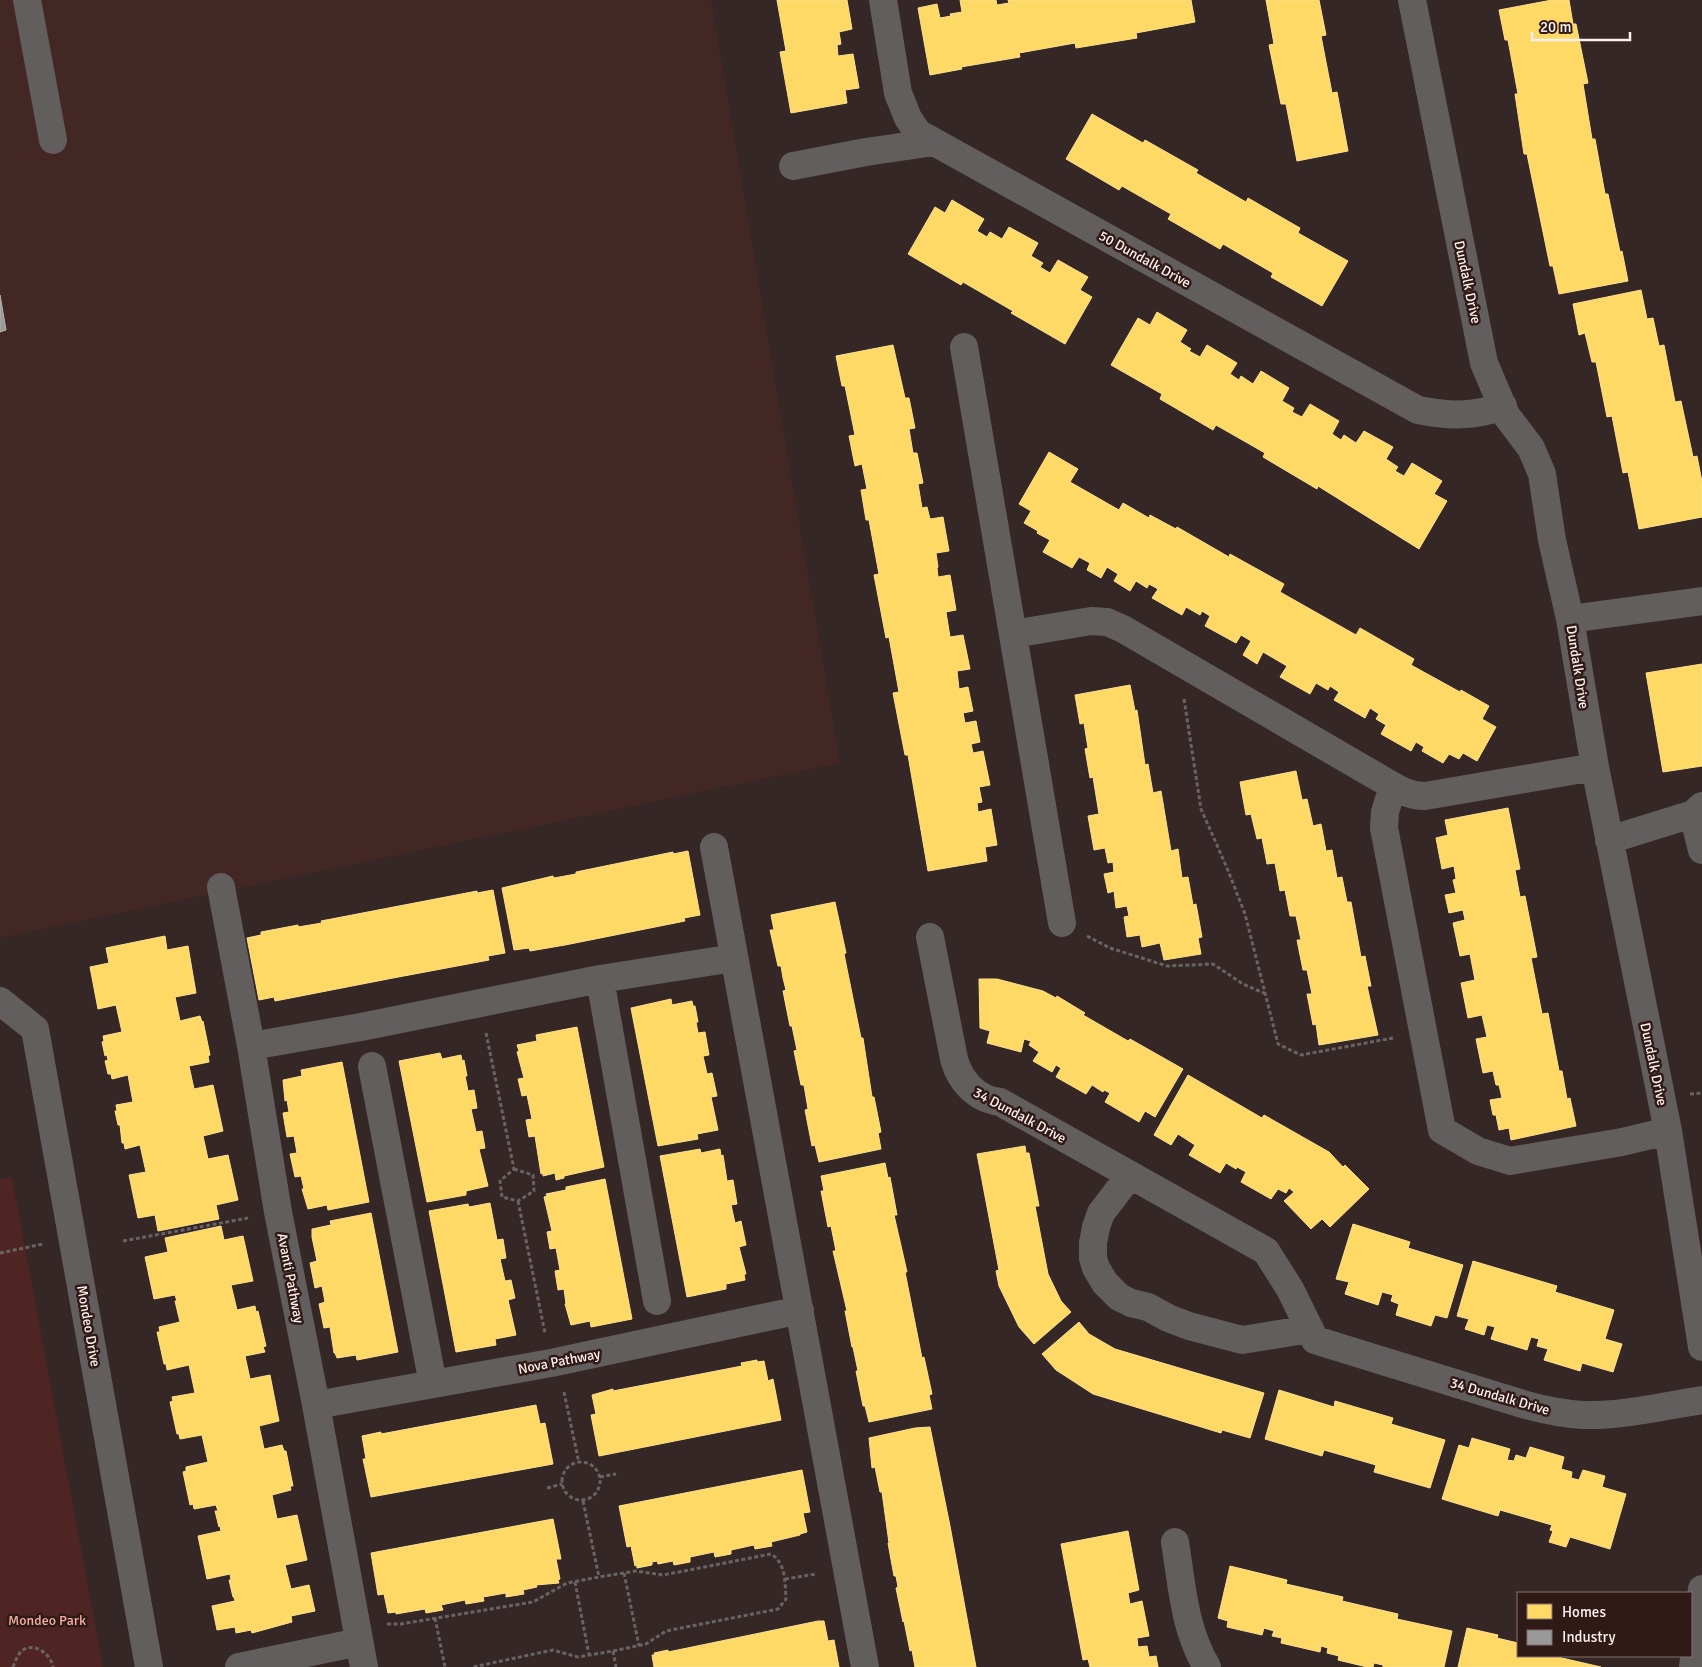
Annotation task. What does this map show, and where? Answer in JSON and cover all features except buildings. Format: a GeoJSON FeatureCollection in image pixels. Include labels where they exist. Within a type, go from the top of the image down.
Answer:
{"type":"FeatureCollection","features":[{"type":"Feature","properties":{"kind":"street"},"geometry":{"type":"LineString","coordinates":[[27,0],[53,140]]}},
{"type":"Feature","properties":{"kind":"street","name":"50 Dundalk Drive"},"geometry":{"type":"LineString","coordinates":[[883,0],[893,71],[899,97],[908,118],[918,133],[1418,410],[1442,415],[1472,415],[1503,406]]}},
{"type":"Feature","properties":{"kind":"street","name":"Dundalk Drive"},"geometry":{"type":"LineString","coordinates":[[1412,0],[1484,363],[1506,416],[1530,448],[1542,474],[1552,540],[1570,619],[1595,767],[1668,1131],[1702,1347]]}},
{"type":"Feature","properties":{"kind":"street"},"geometry":{"type":"LineString","coordinates":[[793,166],[866,152],[934,142]]}},
{"type":"Feature","properties":{"kind":"street"},"geometry":{"type":"LineString","coordinates":[[964,347],[1062,923]]}},
{"type":"Feature","properties":{"kind":"street"},"geometry":{"type":"LineString","coordinates":[[1570,619],[1702,601]]}},
{"type":"Feature","properties":{"kind":"street"},"geometry":{"type":"LineString","coordinates":[[1013,634],[1091,621],[1107,622],[1123,629],[1406,794],[1425,796],[1595,767]]}},
{"type":"Feature","properties":{"kind":"street"},"geometry":{"type":"LineString","coordinates":[[1393,786],[1385,812],[1384,828],[1442,1130],[1478,1151],[1510,1160],[1622,1142],[1668,1131]]}},
{"type":"Feature","properties":{"kind":"street"},"geometry":{"type":"LineString","coordinates":[[1609,840],[1699,812],[1702,850]]}},
{"type":"Feature","properties":{"kind":"street"},"geometry":{"type":"LineString","coordinates":[[714,847],[864,1667]]}},
{"type":"Feature","properties":{"kind":"street","name":"Avanti Pathway"},"geometry":{"type":"LineString","coordinates":[[221,888],[251,1046],[278,1212],[362,1655]]}},
{"type":"Feature","properties":{"kind":"street","name":"34 Dundalk Drive"},"geometry":{"type":"LineString","coordinates":[[930,937],[954,1059],[964,1082],[977,1094],[992,1101],[1000,1102],[1266,1251],[1285,1279],[1315,1340],[1526,1405],[1558,1412],[1583,1415],[1616,1414],[1702,1400]]}},
{"type":"Feature","properties":{"kind":"street"},"geometry":{"type":"LineString","coordinates":[[251,1046],[361,1027],[600,979],[734,958]]}},
{"type":"Feature","properties":{"kind":"street"},"geometry":{"type":"LineString","coordinates":[[600,979],[657,1301]]}},
{"type":"Feature","properties":{"kind":"street","name":"Mondeo Drive"},"geometry":{"type":"LineString","coordinates":[[0,1001],[34,1030],[149,1667]]}},
{"type":"Feature","properties":{"kind":"street"},"geometry":{"type":"LineString","coordinates":[[372,1066],[433,1384]]}},
{"type":"Feature","properties":{"kind":"street"},"geometry":{"type":"LineString","coordinates":[[1130,1175],[1101,1213],[1093,1243],[1093,1258],[1096,1268],[1105,1283],[1119,1296],[1188,1326],[1242,1340],[1310,1329]]}},
{"type":"Feature","properties":{"kind":"street","name":"Nova Pathway"},"geometry":{"type":"LineString","coordinates":[[316,1405],[554,1362],[800,1310]]}},
{"type":"Feature","properties":{"kind":"street"},"geometry":{"type":"LineString","coordinates":[[1175,1542],[1187,1617],[1193,1638],[1208,1667]]}},
{"type":"Feature","properties":{"kind":"street"},"geometry":{"type":"LineString","coordinates":[[1693,1667],[1702,1589]]}},
{"type":"Feature","properties":{"kind":"street"},"geometry":{"type":"LineString","coordinates":[[239,1667],[362,1655]]}},
{"type":"Feature","properties":{"kind":"path"},"geometry":{"type":"LineString","coordinates":[[1186,666],[1183,697],[1201,809],[1245,914],[1278,1044],[1301,1055],[1371,1043],[1423,1031]]}},
{"type":"Feature","properties":{"kind":"path"},"geometry":{"type":"LineString","coordinates":[[1062,923],[1110,948],[1167,966],[1213,964],[1243,984],[1266,994]]}},
{"type":"Feature","properties":{"kind":"path"},"geometry":{"type":"LineString","coordinates":[[479,1002],[514,1169]]}},
{"type":"Feature","properties":{"kind":"path"},"geometry":{"type":"LineString","coordinates":[[514,1169],[533,1175],[534,1191],[518,1201],[502,1197],[500,1181],[514,1169]]}},
{"type":"Feature","properties":{"kind":"path"},"geometry":{"type":"LineString","coordinates":[[518,1201],[578,1462]]}},
{"type":"Feature","properties":{"kind":"path"},"geometry":{"type":"LineString","coordinates":[[123,1241],[252,1217]]}},
{"type":"Feature","properties":{"kind":"path"},"geometry":{"type":"LineString","coordinates":[[0,1253],[73,1238]]}},
{"type":"Feature","properties":{"kind":"path"},"geometry":{"type":"LineString","coordinates":[[578,1462],[593,1466],[598,1471],[600,1477],[600,1484],[595,1496],[582,1501],[567,1495],[562,1484],[564,1472],[568,1467],[578,1462]]}},
{"type":"Feature","properties":{"kind":"path"},"geometry":{"type":"LineString","coordinates":[[600,1477],[616,1474]]}},
{"type":"Feature","properties":{"kind":"path"},"geometry":{"type":"LineString","coordinates":[[547,1488],[562,1484]]}},
{"type":"Feature","properties":{"kind":"path"},"geometry":{"type":"LineString","coordinates":[[582,1501],[599,1577]]}},
{"type":"Feature","properties":{"kind":"path"},"geometry":{"type":"LineString","coordinates":[[383,1624],[401,1624],[533,1602],[567,1583],[599,1577],[636,1571],[663,1575],[771,1554],[779,1559],[785,1579],[786,1599],[778,1609],[666,1631],[646,1644],[639,1646],[578,1657],[553,1650],[473,1667]]}},
{"type":"Feature","properties":{"kind":"path"},"geometry":{"type":"LineString","coordinates":[[624,1573],[639,1646]]}},
{"type":"Feature","properties":{"kind":"path"},"geometry":{"type":"LineString","coordinates":[[785,1579],[820,1573]]}},
{"type":"Feature","properties":{"kind":"path"},"geometry":{"type":"LineString","coordinates":[[574,1582],[589,1655]]}},
{"type":"Feature","properties":{"kind":"path"},"geometry":{"type":"LineString","coordinates":[[435,1618],[445,1667]]}},
{"type":"Feature","properties":{"kind":"path"},"geometry":{"type":"LineString","coordinates":[[13,1667],[21,1652],[33,1648],[42,1650],[48,1655],[53,1667]]}},
{"type":"Feature","properties":{"kind":"path"},"geometry":{"type":"LineString","coordinates":[[612,1651],[616,1667]]}},
{"type":"Feature","properties":{"kind":"shaded area"},"geometry":{"type":"Polygon","coordinates":[[[0,0],[711,0],[840,763],[0,938],[0,0]]]}},
{"type":"Feature","properties":{"kind":"green space","name":"Mondeo Park"},"geometry":{"type":"Polygon","coordinates":[[[12,1177],[103,1667],[0,1667],[0,1179],[12,1177]]]}}]}
